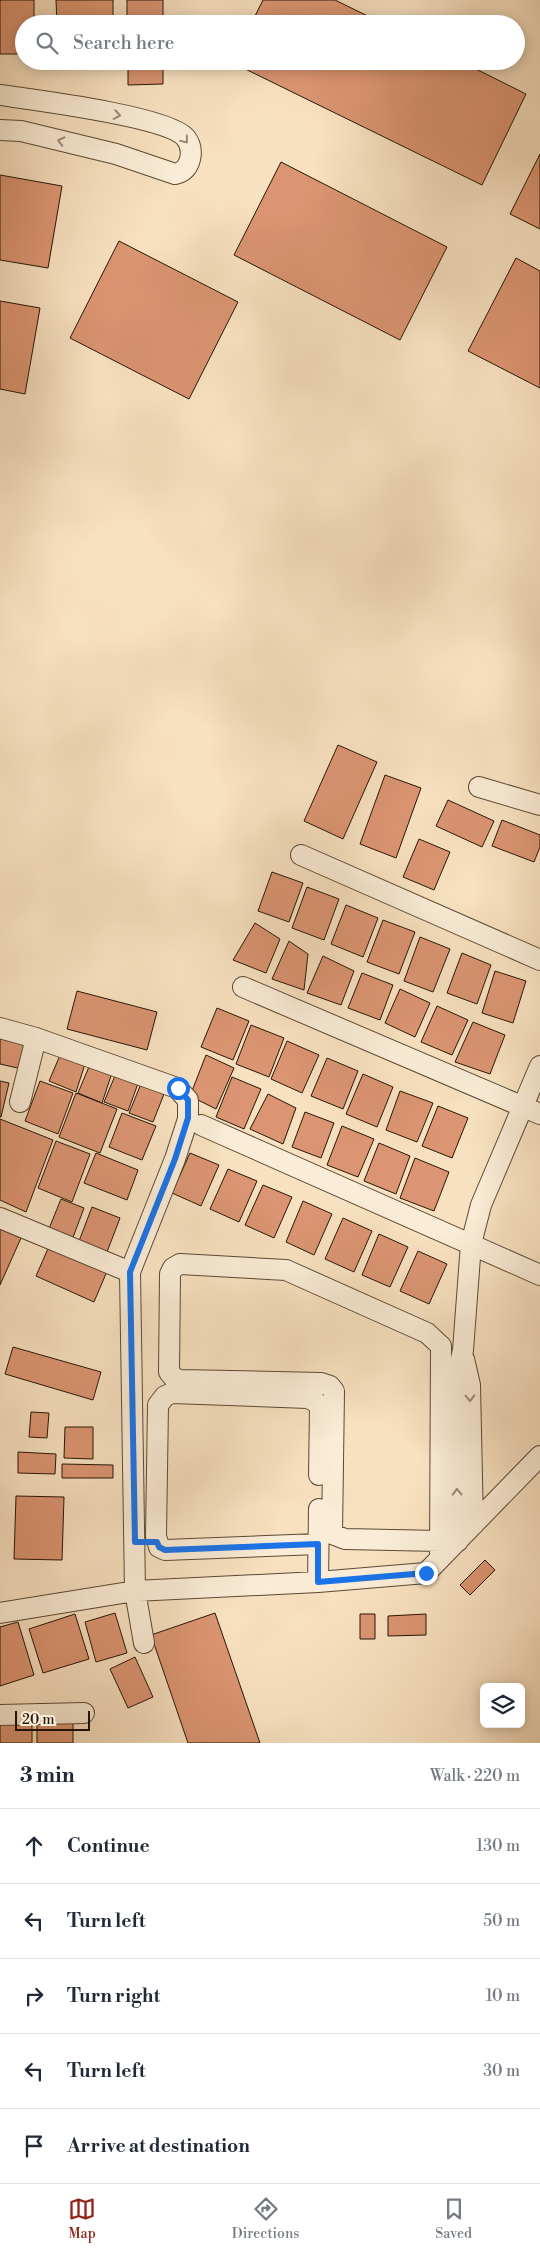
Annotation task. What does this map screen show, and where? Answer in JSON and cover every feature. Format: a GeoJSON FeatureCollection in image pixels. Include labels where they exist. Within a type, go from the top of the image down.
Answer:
{"type":"FeatureCollection","features":[{"type":"Feature","properties":{"kind":"street"},"geometry":{"type":"LineString","coordinates":[[0,95],[143,119],[174,130],[185,137],[191,146],[191,158],[182,173],[175,174],[116,154],[21,131],[0,130]]}},
{"type":"Feature","properties":{"kind":"street"},"geometry":{"type":"LineString","coordinates":[[479,787],[540,805]]}},
{"type":"Feature","properties":{"kind":"street"},"geometry":{"type":"LineString","coordinates":[[302,855],[540,960]]}},
{"type":"Feature","properties":{"kind":"street"},"geometry":{"type":"LineString","coordinates":[[242,987],[532,1110]]}},
{"type":"Feature","properties":{"kind":"street"},"geometry":{"type":"LineString","coordinates":[[0,1028],[36,1038],[178,1088],[188,1100],[188,1118],[175,1159],[130,1272],[135,1591],[144,1643]]}},
{"type":"Feature","properties":{"kind":"street"},"geometry":{"type":"LineString","coordinates":[[20,1102],[36,1038]]}},
{"type":"Feature","properties":{"kind":"street"},"geometry":{"type":"LineString","coordinates":[[0,1614],[135,1591],[318,1582],[426,1573],[441,1545],[455,1386],[463,1350],[471,1244],[481,1205],[532,1110],[540,1066]]}},
{"type":"Feature","properties":{"kind":"street"},"geometry":{"type":"LineString","coordinates":[[201,1125],[540,1275]]}},
{"type":"Feature","properties":{"kind":"street"},"geometry":{"type":"LineString","coordinates":[[0,1218],[130,1272]]}},
{"type":"Feature","properties":{"kind":"street"},"geometry":{"type":"LineString","coordinates":[[441,1545],[441,1346],[437,1341],[427,1333],[286,1270],[180,1264],[173,1268],[170,1274],[169,1372],[174,1378],[180,1380],[321,1383],[330,1386],[334,1391],[332,1534],[345,1539],[441,1545],[473,1525],[540,1456]]}},
{"type":"Feature","properties":{"kind":"street"},"geometry":{"type":"LineString","coordinates":[[463,1350],[470,1386],[473,1525]]}},
{"type":"Feature","properties":{"kind":"street"},"geometry":{"type":"LineString","coordinates":[[318,1544],[165,1550],[159,1547],[157,1542],[158,1405],[165,1396],[172,1393],[308,1398],[316,1402],[320,1408],[318,1582]]}},
{"type":"Feature","properties":{"kind":"street"},"geometry":{"type":"LineString","coordinates":[[135,1542],[157,1542]]}},
{"type":"Feature","properties":{"kind":"street"},"geometry":{"type":"LineString","coordinates":[[0,1714],[84,1713]]}},
{"type":"Feature","properties":{"kind":"building"},"geometry":{"type":"Polygon","coordinates":[[[0,0],[34,0],[34,15],[15,15],[15,54],[0,54],[0,0]]]}},
{"type":"Feature","properties":{"kind":"building"},"geometry":{"type":"Polygon","coordinates":[[[56,0],[113,0],[113,15],[57,15],[56,0]]]}},
{"type":"Feature","properties":{"kind":"building"},"geometry":{"type":"Polygon","coordinates":[[[127,0],[163,0],[163,15],[127,15],[127,0]]]}},
{"type":"Feature","properties":{"kind":"building"},"geometry":{"type":"Polygon","coordinates":[[[263,0],[335,0],[366,15],[256,15],[263,0]]]}},
{"type":"Feature","properties":{"kind":"building"},"geometry":{"type":"Polygon","coordinates":[[[128,70],[163,70],[163,84],[128,85],[128,70]]]}},
{"type":"Feature","properties":{"kind":"building"},"geometry":{"type":"Polygon","coordinates":[[[247,70],[478,70],[526,94],[482,185],[247,70]]]}},
{"type":"Feature","properties":{"kind":"building"},"geometry":{"type":"Polygon","coordinates":[[[540,154],[540,229],[510,214],[540,154]]]}},
{"type":"Feature","properties":{"kind":"building"},"geometry":{"type":"Polygon","coordinates":[[[281,162],[447,247],[400,340],[234,255],[281,162]]]}},
{"type":"Feature","properties":{"kind":"building"},"geometry":{"type":"Polygon","coordinates":[[[0,175],[62,186],[48,268],[0,260],[0,175]]]}},
{"type":"Feature","properties":{"kind":"building"},"geometry":{"type":"Polygon","coordinates":[[[119,241],[238,302],[189,399],[70,338],[119,241]]]}},
{"type":"Feature","properties":{"kind":"building"},"geometry":{"type":"Polygon","coordinates":[[[516,258],[540,271],[540,388],[468,351],[516,258]]]}},
{"type":"Feature","properties":{"kind":"building"},"geometry":{"type":"Polygon","coordinates":[[[0,301],[40,308],[25,394],[0,389],[0,301]]]}},
{"type":"Feature","properties":{"kind":"building"},"geometry":{"type":"Polygon","coordinates":[[[338,745],[377,762],[343,839],[304,821],[338,745]]]}},
{"type":"Feature","properties":{"kind":"building"},"geometry":{"type":"Polygon","coordinates":[[[385,775],[421,788],[396,858],[360,844],[385,775]]]}},
{"type":"Feature","properties":{"kind":"building"},"geometry":{"type":"Polygon","coordinates":[[[448,800],[494,821],[482,847],[436,826],[448,800]]]}},
{"type":"Feature","properties":{"kind":"building"},"geometry":{"type":"Polygon","coordinates":[[[502,820],[540,835],[540,847],[534,862],[492,846],[502,820]]]}},
{"type":"Feature","properties":{"kind":"building"},"geometry":{"type":"Polygon","coordinates":[[[419,839],[450,852],[434,890],[403,877],[419,839]]]}},
{"type":"Feature","properties":{"kind":"building"},"geometry":{"type":"Polygon","coordinates":[[[272,872],[303,883],[289,922],[258,911],[272,872]]]}},
{"type":"Feature","properties":{"kind":"building"},"geometry":{"type":"Polygon","coordinates":[[[307,887],[339,899],[324,940],[292,928],[307,887]]]}},
{"type":"Feature","properties":{"kind":"building"},"geometry":{"type":"Polygon","coordinates":[[[346,905],[378,918],[363,957],[331,944],[346,905]]]}},
{"type":"Feature","properties":{"kind":"building"},"geometry":{"type":"Polygon","coordinates":[[[383,920],[415,932],[399,974],[367,962],[383,920]]]}},
{"type":"Feature","properties":{"kind":"building"},"geometry":{"type":"Polygon","coordinates":[[[255,923],[280,939],[266,973],[233,960],[255,923]]]}},
{"type":"Feature","properties":{"kind":"building"},"geometry":{"type":"Polygon","coordinates":[[[420,937],[450,949],[433,992],[404,981],[420,937]]]}},
{"type":"Feature","properties":{"kind":"building"},"geometry":{"type":"Polygon","coordinates":[[[289,941],[308,954],[304,990],[272,979],[289,941]]]}},
{"type":"Feature","properties":{"kind":"building"},"geometry":{"type":"Polygon","coordinates":[[[462,953],[491,965],[477,1004],[447,993],[462,953]]]}},
{"type":"Feature","properties":{"kind":"building"},"geometry":{"type":"Polygon","coordinates":[[[323,956],[354,971],[341,1005],[307,993],[323,956]]]}},
{"type":"Feature","properties":{"kind":"building"},"geometry":{"type":"Polygon","coordinates":[[[495,971],[526,981],[513,1023],[482,1013],[495,971]]]}},
{"type":"Feature","properties":{"kind":"building"},"geometry":{"type":"Polygon","coordinates":[[[362,973],[393,985],[380,1020],[348,1008],[362,973]]]}},
{"type":"Feature","properties":{"kind":"building"},"geometry":{"type":"Polygon","coordinates":[[[400,989],[430,1003],[415,1037],[385,1023],[400,989]]]}},
{"type":"Feature","properties":{"kind":"building"},"geometry":{"type":"Polygon","coordinates":[[[77,991],[157,1012],[147,1050],[67,1029],[77,991]]]}},
{"type":"Feature","properties":{"kind":"building"},"geometry":{"type":"Polygon","coordinates":[[[437,1006],[468,1020],[452,1055],[421,1042],[437,1006]]]}},
{"type":"Feature","properties":{"kind":"building"},"geometry":{"type":"Polygon","coordinates":[[[217,1008],[249,1021],[233,1060],[201,1047],[217,1008]]]}},
{"type":"Feature","properties":{"kind":"building"},"geometry":{"type":"Polygon","coordinates":[[[473,1022],[505,1035],[490,1074],[455,1062],[473,1022]]]}},
{"type":"Feature","properties":{"kind":"building"},"geometry":{"type":"Polygon","coordinates":[[[251,1025],[284,1038],[269,1077],[236,1064],[251,1025]]]}},
{"type":"Feature","properties":{"kind":"building"},"geometry":{"type":"Polygon","coordinates":[[[0,1038],[27,1044],[22,1069],[0,1064],[0,1038]]]}},
{"type":"Feature","properties":{"kind":"building"},"geometry":{"type":"Polygon","coordinates":[[[287,1041],[319,1055],[302,1093],[271,1079],[287,1041]]]}},
{"type":"Feature","properties":{"kind":"building"},"geometry":{"type":"Polygon","coordinates":[[[61,1053],[86,1061],[76,1092],[49,1081],[61,1053]]]}},
{"type":"Feature","properties":{"kind":"building"},"geometry":{"type":"Polygon","coordinates":[[[206,1055],[234,1068],[216,1109],[190,1096],[206,1055]]]}},
{"type":"Feature","properties":{"kind":"building"},"geometry":{"type":"Polygon","coordinates":[[[327,1058],[358,1071],[343,1109],[311,1096],[327,1058]]]}},
{"type":"Feature","properties":{"kind":"building"},"geometry":{"type":"Polygon","coordinates":[[[91,1062],[113,1070],[102,1103],[78,1093],[91,1062]]]}},
{"type":"Feature","properties":{"kind":"building"},"geometry":{"type":"Polygon","coordinates":[[[117,1071],[140,1078],[128,1111],[104,1102],[117,1071]]]}},
{"type":"Feature","properties":{"kind":"building"},"geometry":{"type":"Polygon","coordinates":[[[363,1074],[393,1087],[377,1127],[346,1114],[363,1074]]]}},
{"type":"Feature","properties":{"kind":"building"},"geometry":{"type":"Polygon","coordinates":[[[232,1077],[261,1089],[244,1129],[216,1117],[232,1077]]]}},
{"type":"Feature","properties":{"kind":"building"},"geometry":{"type":"Polygon","coordinates":[[[143,1079],[166,1089],[153,1122],[129,1113],[143,1079]]]}},
{"type":"Feature","properties":{"kind":"building"},"geometry":{"type":"Polygon","coordinates":[[[0,1081],[9,1083],[1,1117],[0,1117],[0,1081]]]}},
{"type":"Feature","properties":{"kind":"building"},"geometry":{"type":"Polygon","coordinates":[[[40,1081],[73,1093],[58,1134],[25,1121],[40,1081]]]}},
{"type":"Feature","properties":{"kind":"building"},"geometry":{"type":"Polygon","coordinates":[[[400,1091],[433,1103],[417,1142],[386,1130],[400,1091]]]}},
{"type":"Feature","properties":{"kind":"building"},"geometry":{"type":"Polygon","coordinates":[[[76,1093],[117,1109],[100,1153],[59,1137],[76,1093]]]}},
{"type":"Feature","properties":{"kind":"building"},"geometry":{"type":"Polygon","coordinates":[[[268,1094],[296,1108],[283,1144],[250,1129],[268,1094]]]}},
{"type":"Feature","properties":{"kind":"building"},"geometry":{"type":"Polygon","coordinates":[[[438,1106],[468,1118],[452,1158],[422,1146],[438,1106]]]}},
{"type":"Feature","properties":{"kind":"building"},"geometry":{"type":"Polygon","coordinates":[[[305,1112],[334,1123],[321,1158],[292,1147],[305,1112]]]}},
{"type":"Feature","properties":{"kind":"building"},"geometry":{"type":"Polygon","coordinates":[[[122,1113],[156,1126],[142,1160],[109,1147],[122,1113]]]}},
{"type":"Feature","properties":{"kind":"building"},"geometry":{"type":"Polygon","coordinates":[[[0,1119],[53,1140],[26,1212],[0,1200],[0,1119]]]}},
{"type":"Feature","properties":{"kind":"building"},"geometry":{"type":"Polygon","coordinates":[[[342,1126],[374,1139],[358,1177],[327,1165],[342,1126]]]}},
{"type":"Feature","properties":{"kind":"building"},"geometry":{"type":"Polygon","coordinates":[[[56,1141],[90,1154],[72,1202],[38,1188],[56,1141]]]}},
{"type":"Feature","properties":{"kind":"building"},"geometry":{"type":"Polygon","coordinates":[[[379,1143],[410,1156],[396,1194],[364,1181],[379,1143]]]}},
{"type":"Feature","properties":{"kind":"building"},"geometry":{"type":"Polygon","coordinates":[[[96,1153],[138,1170],[127,1200],[84,1183],[96,1153]]]}},
{"type":"Feature","properties":{"kind":"building"},"geometry":{"type":"Polygon","coordinates":[[[190,1153],[219,1165],[201,1206],[172,1193],[190,1153]]]}},
{"type":"Feature","properties":{"kind":"building"},"geometry":{"type":"Polygon","coordinates":[[[415,1158],[449,1172],[434,1211],[400,1198],[415,1158]]]}},
{"type":"Feature","properties":{"kind":"building"},"geometry":{"type":"Polygon","coordinates":[[[228,1169],[257,1181],[239,1222],[210,1209],[228,1169]]]}},
{"type":"Feature","properties":{"kind":"building"},"geometry":{"type":"Polygon","coordinates":[[[263,1185],[292,1197],[274,1238],[245,1225],[263,1185]]]}},
{"type":"Feature","properties":{"kind":"building"},"geometry":{"type":"Polygon","coordinates":[[[61,1199],[84,1208],[72,1240],[48,1231],[61,1199]]]}},
{"type":"Feature","properties":{"kind":"building"},"geometry":{"type":"Polygon","coordinates":[[[303,1201],[332,1214],[314,1255],[286,1242],[303,1201]]]}},
{"type":"Feature","properties":{"kind":"building"},"geometry":{"type":"Polygon","coordinates":[[[92,1207],[120,1218],[107,1252],[79,1241],[92,1207]]]}},
{"type":"Feature","properties":{"kind":"building"},"geometry":{"type":"Polygon","coordinates":[[[343,1218],[372,1231],[354,1272],[325,1259],[343,1218]]]}},
{"type":"Feature","properties":{"kind":"building"},"geometry":{"type":"Polygon","coordinates":[[[0,1228],[21,1238],[0,1285],[0,1228]]]}},
{"type":"Feature","properties":{"kind":"building"},"geometry":{"type":"Polygon","coordinates":[[[379,1234],[408,1247],[390,1287],[362,1275],[379,1234]]]}},
{"type":"Feature","properties":{"kind":"building"},"geometry":{"type":"Polygon","coordinates":[[[50,1244],[108,1269],[94,1302],[36,1276],[50,1244]]]}},
{"type":"Feature","properties":{"kind":"building"},"geometry":{"type":"Polygon","coordinates":[[[418,1251],[447,1264],[429,1304],[400,1291],[418,1251]]]}},
{"type":"Feature","properties":{"kind":"building"},"geometry":{"type":"Polygon","coordinates":[[[13,1347],[101,1372],[93,1400],[5,1374],[13,1347]]]}},
{"type":"Feature","properties":{"kind":"building"},"geometry":{"type":"Polygon","coordinates":[[[31,1412],[49,1413],[47,1438],[29,1437],[31,1412]]]}},
{"type":"Feature","properties":{"kind":"building"},"geometry":{"type":"Polygon","coordinates":[[[65,1427],[93,1427],[93,1459],[64,1458],[65,1427]]]}},
{"type":"Feature","properties":{"kind":"building"},"geometry":{"type":"Polygon","coordinates":[[[18,1452],[56,1454],[55,1474],[18,1473],[18,1452]]]}},
{"type":"Feature","properties":{"kind":"building"},"geometry":{"type":"Polygon","coordinates":[[[62,1464],[113,1465],[113,1478],[62,1478],[62,1464]]]}},
{"type":"Feature","properties":{"kind":"building"},"geometry":{"type":"Polygon","coordinates":[[[16,1496],[64,1497],[62,1560],[14,1559],[16,1496]]]}},
{"type":"Feature","properties":{"kind":"building"},"geometry":{"type":"Polygon","coordinates":[[[485,1560],[495,1570],[470,1595],[460,1585],[485,1560]]]}},
{"type":"Feature","properties":{"kind":"building"},"geometry":{"type":"Polygon","coordinates":[[[115,1613],[127,1653],[96,1662],[85,1622],[115,1613]]]}},
{"type":"Feature","properties":{"kind":"building"},"geometry":{"type":"Polygon","coordinates":[[[215,1613],[260,1743],[188,1743],[151,1635],[215,1613]]]}},
{"type":"Feature","properties":{"kind":"building"},"geometry":{"type":"Polygon","coordinates":[[[75,1614],[89,1659],[43,1673],[29,1629],[75,1614]]]}},
{"type":"Feature","properties":{"kind":"building"},"geometry":{"type":"Polygon","coordinates":[[[360,1614],[375,1614],[375,1639],[360,1639],[360,1614]]]}},
{"type":"Feature","properties":{"kind":"building"},"geometry":{"type":"Polygon","coordinates":[[[426,1614],[426,1635],[388,1636],[388,1616],[426,1614]]]}},
{"type":"Feature","properties":{"kind":"building"},"geometry":{"type":"Polygon","coordinates":[[[18,1622],[34,1675],[0,1686],[0,1627],[18,1622]]]}},
{"type":"Feature","properties":{"kind":"building"},"geometry":{"type":"Polygon","coordinates":[[[135,1657],[153,1697],[128,1708],[110,1669],[135,1657]]]}},
{"type":"Feature","properties":{"kind":"building"},"geometry":{"type":"Polygon","coordinates":[[[37,1720],[73,1720],[73,1743],[37,1743],[37,1720]]]}},
{"type":"Feature","properties":{"kind":"building"},"geometry":{"type":"Polygon","coordinates":[[[0,1722],[32,1722],[32,1743],[0,1743],[0,1722]]]}},
{"type":"Feature","properties":{"kind":"route"},"geometry":{"type":"LineString","coordinates":[[178,1088],[188,1100],[188,1118],[175,1159],[130,1272],[135,1542],[157,1542],[159,1547],[165,1550],[318,1544],[318,1582],[426,1573]]}}]}
